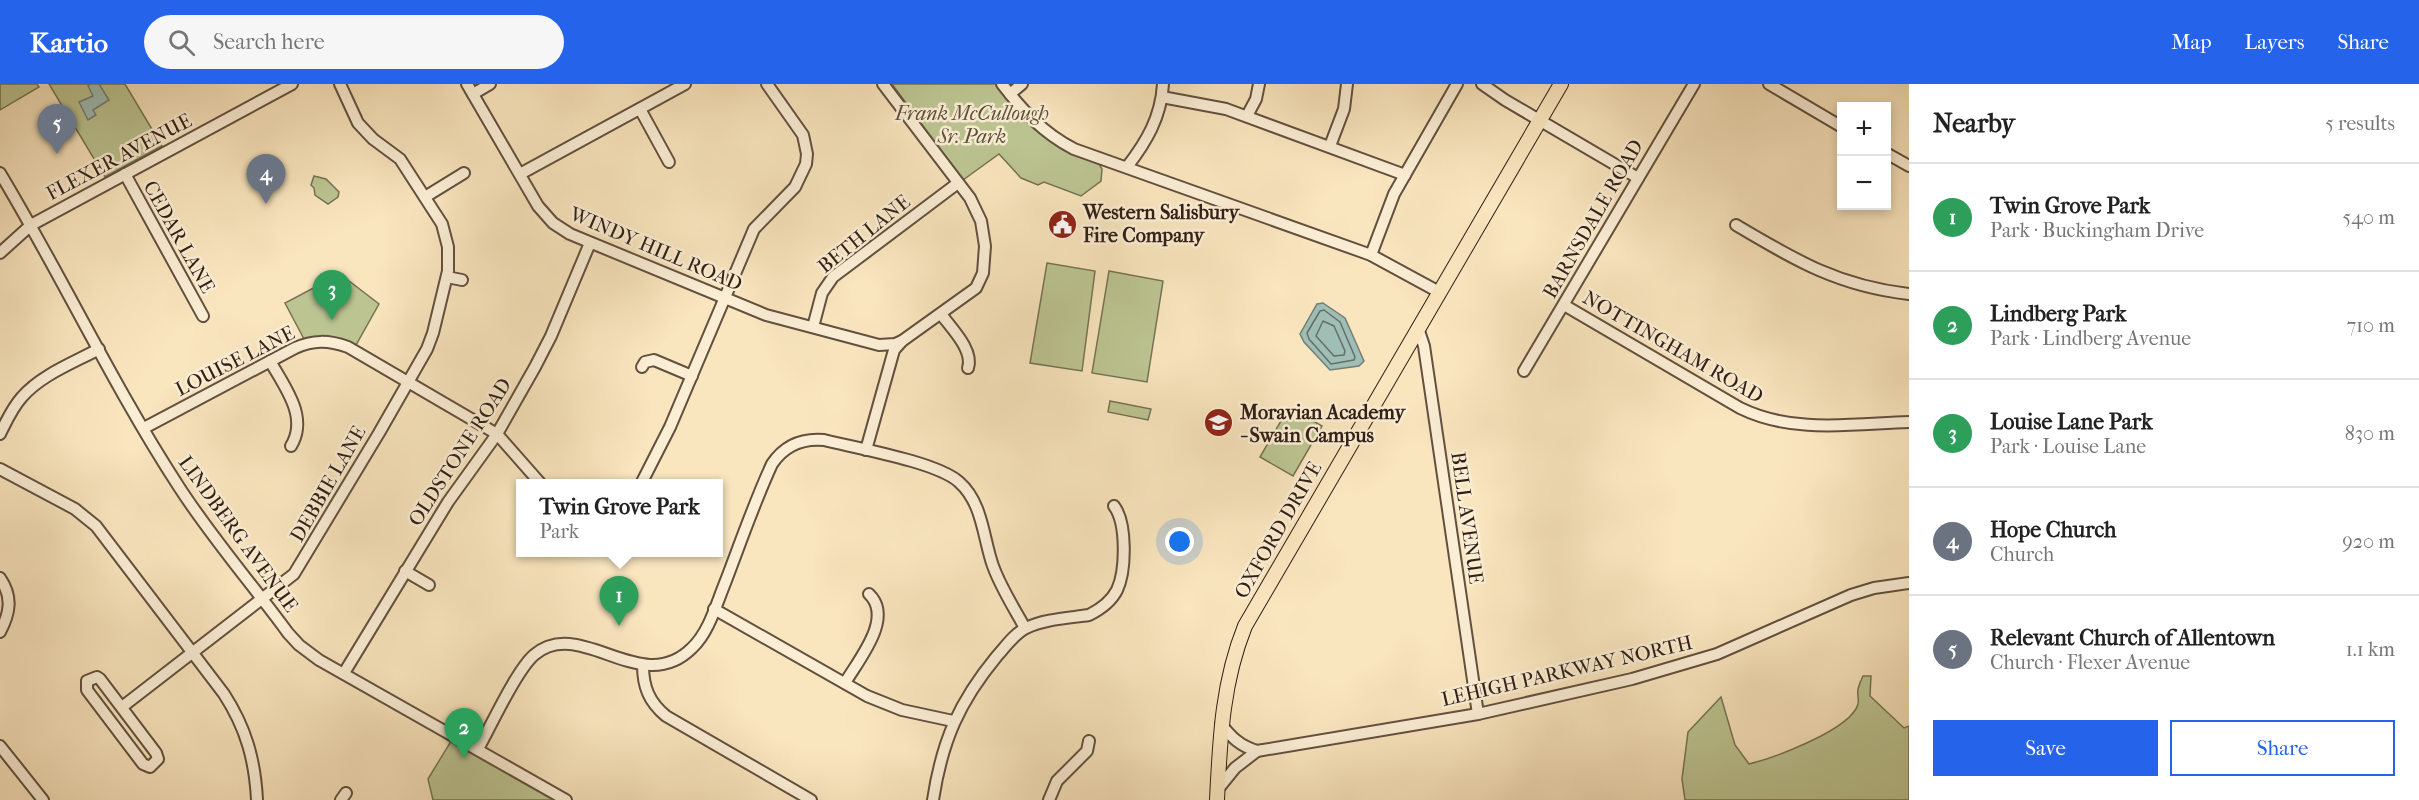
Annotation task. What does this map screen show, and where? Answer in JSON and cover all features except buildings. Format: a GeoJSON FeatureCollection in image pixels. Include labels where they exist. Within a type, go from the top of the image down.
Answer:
{"type":"FeatureCollection","features":[{"type":"Feature","properties":{"kind":"main road","name":"OXFORD DRIVE"},"geometry":{"type":"LineString","coordinates":[[1217,794],[1221,724],[1228,678],[1245,626],[1561,84]]}},
{"type":"Feature","properties":{"kind":"street","name":"FLEXER AVENUE"},"geometry":{"type":"LineString","coordinates":[[0,253],[31,225],[292,84]]}},
{"type":"Feature","properties":{"kind":"street","name":"DEBBIE LANE"},"geometry":{"type":"LineString","coordinates":[[122,707],[263,601],[287,582],[301,566],[434,333],[447,277],[449,258],[446,235],[436,213],[400,159],[373,139],[358,123],[339,84]]}},
{"type":"Feature","properties":{"kind":"street"},"geometry":{"type":"LineString","coordinates":[[470,89],[490,84]]}},
{"type":"Feature","properties":{"kind":"street"},"geometry":{"type":"LineString","coordinates":[[520,174],[685,84]]}},
{"type":"Feature","properties":{"kind":"street"},"geometry":{"type":"LineString","coordinates":[[643,479],[670,427],[754,229],[795,187],[806,164],[806,144],[803,135],[767,84]]}},
{"type":"Feature","properties":{"kind":"street"},"geometry":{"type":"LineString","coordinates":[[866,450],[891,356],[902,341],[976,288],[985,259],[984,233],[970,198],[883,84]]}},
{"type":"Feature","properties":{"kind":"street"},"geometry":{"type":"LineString","coordinates":[[1002,84],[1036,125],[1074,149],[1371,255],[1439,292]]}},
{"type":"Feature","properties":{"kind":"street"},"geometry":{"type":"LineString","coordinates":[[1010,94],[1022,84]]}},
{"type":"Feature","properties":{"kind":"street"},"geometry":{"type":"LineString","coordinates":[[1127,167],[1152,132],[1162,97],[1163,84]]}},
{"type":"Feature","properties":{"kind":"street"},"geometry":{"type":"LineString","coordinates":[[1247,116],[1256,99],[1259,84]]}},
{"type":"Feature","properties":{"kind":"street"},"geometry":{"type":"LineString","coordinates":[[1330,146],[1344,109],[1347,84]]}},
{"type":"Feature","properties":{"kind":"street"},"geometry":{"type":"LineString","coordinates":[[1371,255],[1385,214],[1457,84]]}},
{"type":"Feature","properties":{"kind":"street"},"geometry":{"type":"LineString","coordinates":[[1482,84],[1638,177]]}},
{"type":"Feature","properties":{"kind":"street","name":"BARNSDALE ROAD"},"geometry":{"type":"LineString","coordinates":[[1524,372],[1694,84]]}},
{"type":"Feature","properties":{"kind":"street"},"geometry":{"type":"LineString","coordinates":[[1769,84],[1837,124]]}},
{"type":"Feature","properties":{"kind":"street","name":"WINDY HILL ROAD"},"geometry":{"type":"LineString","coordinates":[[470,89],[545,215],[560,228],[590,243],[766,315],[879,345],[902,341]]}},
{"type":"Feature","properties":{"kind":"street"},"geometry":{"type":"LineString","coordinates":[[1162,97],[1205,104],[1247,116],[1405,175]]}},
{"type":"Feature","properties":{"kind":"street"},"geometry":{"type":"LineString","coordinates":[[640,109],[669,162]]}},
{"type":"Feature","properties":{"kind":"street"},"geometry":{"type":"LineString","coordinates":[[1891,155],[1909,166]]}},
{"type":"Feature","properties":{"kind":"street","name":"LINDBERG AVENUE"},"geometry":{"type":"LineString","coordinates":[[0,173],[184,495],[299,645],[319,660],[344,672],[566,800]]}},
{"type":"Feature","properties":{"kind":"street","name":"CEDAR LANE"},"geometry":{"type":"LineString","coordinates":[[124,174],[203,316]]}},
{"type":"Feature","properties":{"kind":"street"},"geometry":{"type":"LineString","coordinates":[[424,197],[464,174]]}},
{"type":"Feature","properties":{"kind":"street","name":"BETH LANE"},"geometry":{"type":"LineString","coordinates":[[813,327],[822,293],[833,277],[958,183]]}},
{"type":"Feature","properties":{"kind":"street"},"geometry":{"type":"LineString","coordinates":[[1736,225],[1787,256],[1821,273],[1866,288],[1909,294]]}},
{"type":"Feature","properties":{"kind":"street","name":"OLDSTONE ROAD"},"geometry":{"type":"LineString","coordinates":[[344,672],[448,502],[496,434],[543,352],[590,243]]}},
{"type":"Feature","properties":{"kind":"street"},"geometry":{"type":"LineString","coordinates":[[447,277],[462,280]]}},
{"type":"Feature","properties":{"kind":"street","name":"NOTTINGHAM ROAD"},"geometry":{"type":"LineString","coordinates":[[1564,305],[1740,408],[1767,420],[1810,426],[1909,422]]}},
{"type":"Feature","properties":{"kind":"street"},"geometry":{"type":"LineString","coordinates":[[941,314],[968,352],[970,362],[968,368]]}},
{"type":"Feature","properties":{"kind":"street","name":"BELL AVENUE"},"geometry":{"type":"LineString","coordinates":[[1418,328],[1424,346],[1478,714]]}},
{"type":"Feature","properties":{"kind":"street","name":"LOUISE LANE"},"geometry":{"type":"LineString","coordinates":[[144,428],[305,344],[328,341],[348,347],[496,434],[537,479]]}},
{"type":"Feature","properties":{"kind":"street"},"geometry":{"type":"LineString","coordinates":[[0,434],[4,418],[39,381],[99,349]]}},
{"type":"Feature","properties":{"kind":"street"},"geometry":{"type":"LineString","coordinates":[[642,367],[645,362],[654,360],[692,376]]}},
{"type":"Feature","properties":{"kind":"street"},"geometry":{"type":"LineString","coordinates":[[270,361],[289,394],[298,419],[297,433],[291,446]]}},
{"type":"Feature","properties":{"kind":"street"},"geometry":{"type":"LineString","coordinates":[[478,749],[524,668],[543,649],[561,644],[578,645],[643,665],[654,666],[674,661],[691,650],[703,634],[714,609],[768,472],[777,456],[798,442],[815,439],[866,450],[940,470],[950,475],[967,489],[977,509],[998,579],[1024,628]]}},
{"type":"Feature","properties":{"kind":"street"},"geometry":{"type":"LineString","coordinates":[[0,469],[75,509],[96,526],[224,694],[243,728],[254,763],[257,800],[263,800]]}},
{"type":"Feature","properties":{"kind":"street"},"geometry":{"type":"LineString","coordinates":[[933,800],[938,766],[953,722],[982,673],[1012,639],[1024,628],[1089,615],[1105,606],[1112,598],[1122,574],[1123,530],[1122,519],[1114,507]]}},
{"type":"Feature","properties":{"kind":"street"},"geometry":{"type":"LineString","coordinates":[[405,571],[429,585]]}},
{"type":"Feature","properties":{"kind":"street"},"geometry":{"type":"LineString","coordinates":[[0,579],[5,585],[10,600],[7,617],[0,632]]}},
{"type":"Feature","properties":{"kind":"street","name":"LEHIGH PARKWAY NORTH"},"geometry":{"type":"LineString","coordinates":[[1217,794],[1235,768],[1257,751],[1478,714],[1632,679],[1717,654],[1847,597],[1874,588],[1909,583]]}},
{"type":"Feature","properties":{"kind":"street"},"geometry":{"type":"LineString","coordinates":[[845,684],[878,624],[879,610],[869,594]]}},
{"type":"Feature","properties":{"kind":"street"},"geometry":{"type":"LineString","coordinates":[[714,609],[867,696],[902,710],[953,722]]}},
{"type":"Feature","properties":{"kind":"street"},"geometry":{"type":"LineString","coordinates":[[643,665],[643,678],[648,696],[666,716],[811,800]]}},
{"type":"Feature","properties":{"kind":"street"},"geometry":{"type":"LineString","coordinates":[[93,677],[100,679],[122,707],[157,755],[154,765],[150,767],[143,764],[87,690],[87,681],[93,677]]}},
{"type":"Feature","properties":{"kind":"street"},"geometry":{"type":"LineString","coordinates":[[1221,724],[1235,740],[1257,751]]}},
{"type":"Feature","properties":{"kind":"street"},"geometry":{"type":"LineString","coordinates":[[1049,800],[1057,781],[1067,768],[1084,755],[1089,741]]}},
{"type":"Feature","properties":{"kind":"street"},"geometry":{"type":"LineString","coordinates":[[0,746],[43,800]]}},
{"type":"Feature","properties":{"kind":"green space"},"geometry":{"type":"Polygon","coordinates":[[[0,84],[37,84],[39,87],[0,110],[0,84]]]}},
{"type":"Feature","properties":{"kind":"green space"},"geometry":{"type":"Polygon","coordinates":[[[49,84],[125,84],[162,146],[105,177],[49,84]]]}},
{"type":"Feature","properties":{"kind":"green space","name":"Frank McCullough Sr. Park"},"geometry":{"type":"Polygon","coordinates":[[[892,84],[996,84],[1034,129],[1056,144],[1099,164],[1102,169],[1101,181],[1081,196],[1044,182],[1038,185],[1021,178],[999,154],[963,180],[892,84]]]}},
{"type":"Feature","properties":{"kind":"green space"},"geometry":{"type":"Polygon","coordinates":[[[314,176],[326,179],[339,192],[338,197],[328,204],[315,195],[311,185],[314,176]]]}},
{"type":"Feature","properties":{"kind":"green space"},"geometry":{"type":"Polygon","coordinates":[[[1047,263],[1095,271],[1082,371],[1030,363],[1047,263]]]}},
{"type":"Feature","properties":{"kind":"green space"},"geometry":{"type":"Polygon","coordinates":[[[1109,271],[1163,281],[1147,382],[1092,373],[1109,271]]]}},
{"type":"Feature","properties":{"kind":"green space"},"geometry":{"type":"Polygon","coordinates":[[[340,274],[379,304],[356,345],[327,336],[304,339],[285,303],[340,274]]]}},
{"type":"Feature","properties":{"kind":"green space"},"geometry":{"type":"Polygon","coordinates":[[[1110,401],[1151,409],[1148,420],[1108,412],[1110,401]]]}},
{"type":"Feature","properties":{"kind":"green space"},"geometry":{"type":"Polygon","coordinates":[[[1289,407],[1322,426],[1293,476],[1260,457],[1289,407]]]}},
{"type":"Feature","properties":{"kind":"green space"},"geometry":{"type":"Polygon","coordinates":[[[1863,676],[1871,676],[1870,696],[1904,728],[1909,726],[1909,800],[1685,800],[1682,779],[1688,732],[1721,697],[1735,745],[1749,764],[1810,742],[1841,724],[1852,714],[1858,704],[1858,689],[1863,676]]]}},
{"type":"Feature","properties":{"kind":"green space"},"geometry":{"type":"Polygon","coordinates":[[[453,738],[559,800],[433,800],[428,779],[453,738]]]}},
{"type":"Feature","properties":{"kind":"water"},"geometry":{"type":"Polygon","coordinates":[[[99,84],[109,100],[93,110],[96,115],[88,120],[79,102],[93,96],[88,86],[99,84]]]}},
{"type":"Feature","properties":{"kind":"water"},"geometry":{"type":"Polygon","coordinates":[[[1323,303],[1345,318],[1364,361],[1359,366],[1330,370],[1304,342],[1300,334],[1317,304],[1323,303]]]}},
{"type":"Feature","properties":{"kind":"place","name":"Relevant Church of Allentown"},"geometry":{"type":"Point","coordinates":[57,154]}},
{"type":"Feature","properties":{"kind":"place","name":"Hope Church"},"geometry":{"type":"Point","coordinates":[266,204]}},
{"type":"Feature","properties":{"kind":"place","name":"Western Salisbury Fire Company"},"geometry":{"type":"Point","coordinates":[1062,224]}},
{"type":"Feature","properties":{"kind":"place","name":"Louise Lane Park"},"geometry":{"type":"Point","coordinates":[332,320]}},
{"type":"Feature","properties":{"kind":"place","name":"Moravian Academy - Swain Campus"},"geometry":{"type":"Point","coordinates":[1219,423]}},
{"type":"Feature","properties":{"kind":"place","name":"Twin Grove Park"},"geometry":{"type":"Point","coordinates":[619,626]}},
{"type":"Feature","properties":{"kind":"place","name":"Lindberg Park"},"geometry":{"type":"Point","coordinates":[464,758]}}]}
